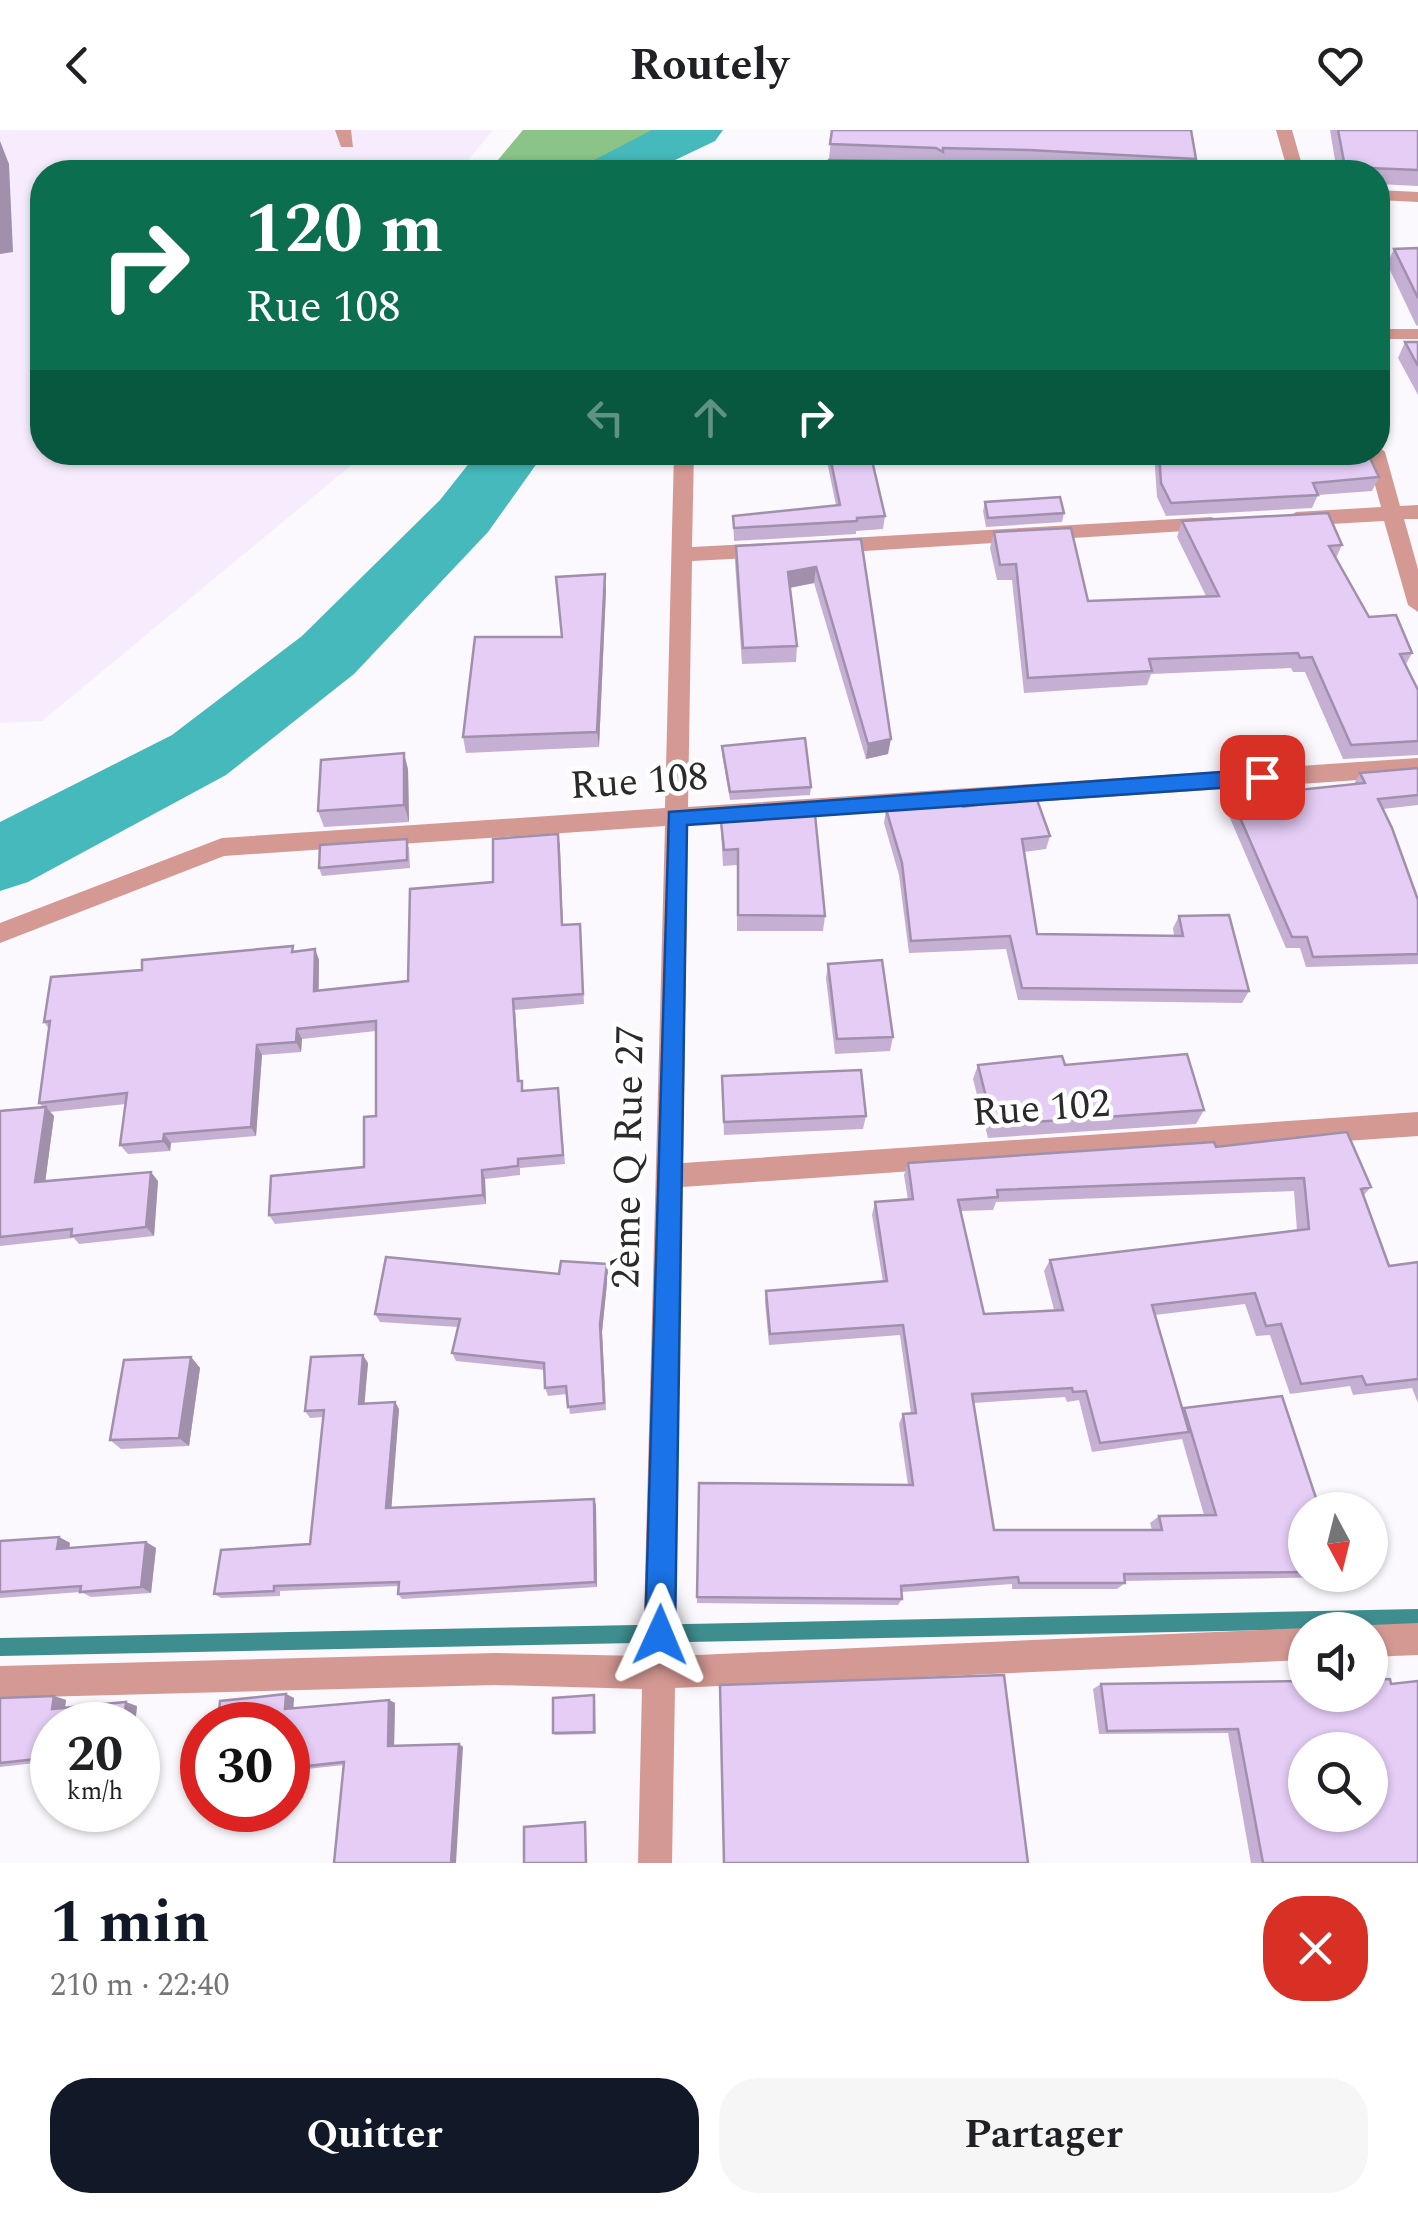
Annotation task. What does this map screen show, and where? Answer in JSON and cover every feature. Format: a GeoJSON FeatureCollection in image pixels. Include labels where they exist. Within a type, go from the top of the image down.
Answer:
{"type":"FeatureCollection","features":[{"type":"Feature","properties":{"kind":"street"},"geometry":{"type":"LineString","coordinates":[[1284,130],[1293,160]]}},
{"type":"Feature","properties":{"kind":"street"},"geometry":{"type":"LineString","coordinates":[[1390,196],[1418,197]]}},
{"type":"Feature","properties":{"kind":"street"},"geometry":{"type":"LineString","coordinates":[[1390,334],[1418,334]]}},
{"type":"Feature","properties":{"kind":"street","name":"2ème Q Rue 27"},"geometry":{"type":"LineString","coordinates":[[656,1863],[684,465]]}},
{"type":"Feature","properties":{"kind":"street"},"geometry":{"type":"LineString","coordinates":[[1379,465],[1418,605]]}},
{"type":"Feature","properties":{"kind":"street"},"geometry":{"type":"LineString","coordinates":[[1274,520],[1418,512]]}},
{"type":"Feature","properties":{"kind":"street"},"geometry":{"type":"LineString","coordinates":[[820,547],[1234,522]]}},
{"type":"Feature","properties":{"kind":"street"},"geometry":{"type":"LineString","coordinates":[[682,556],[780,550]]}},
{"type":"Feature","properties":{"kind":"street","name":"Rue 108"},"geometry":{"type":"LineString","coordinates":[[0,933],[222,847],[1418,767]]}},
{"type":"Feature","properties":{"kind":"street","name":"Rue 102"},"geometry":{"type":"LineString","coordinates":[[669,1176],[1418,1124]]}},
{"type":"Feature","properties":{"kind":"street"},"geometry":{"type":"LineString","coordinates":[[1388,1641],[1418,1639]]}},
{"type":"Feature","properties":{"kind":"street"},"geometry":{"type":"LineString","coordinates":[[0,1682],[496,1669],[659,1673],[1288,1645]]}},
{"type":"Feature","properties":{"kind":"shaded area"},"geometry":{"type":"Polygon","coordinates":[[[0,130],[493,130],[468,160],[30,160],[30,465],[351,465],[42,721],[0,723],[0,130]]]}},
{"type":"Feature","properties":{"kind":"green space"},"geometry":{"type":"Polygon","coordinates":[[[523,130],[662,130],[612,160],[498,160],[523,130]]]}},
{"type":"Feature","properties":{"kind":"building"},"geometry":{"type":"Polygon","coordinates":[[[832,130],[1191,130],[1196,159],[1029,150],[943,148],[943,152],[936,148],[830,144],[832,130]]]}},
{"type":"Feature","properties":{"kind":"building"},"geometry":{"type":"Polygon","coordinates":[[[1338,130],[1418,130],[1418,170],[1390,169],[1390,160],[1344,160],[1338,130]]]}},
{"type":"Feature","properties":{"kind":"building"},"geometry":{"type":"Polygon","coordinates":[[[1418,248],[1418,298],[1394,249],[1418,248]]]}},
{"type":"Feature","properties":{"kind":"building"},"geometry":{"type":"Polygon","coordinates":[[[1405,342],[1418,342],[1418,366],[1405,342]]]}},
{"type":"Feature","properties":{"kind":"building"},"geometry":{"type":"Polygon","coordinates":[[[832,465],[873,465],[885,516],[734,528],[733,516],[840,505],[832,465]]]}},
{"type":"Feature","properties":{"kind":"building"},"geometry":{"type":"Polygon","coordinates":[[[1160,465],[1373,465],[1379,477],[1313,483],[1318,495],[1171,503],[1161,483],[1160,465]]]}},
{"type":"Feature","properties":{"kind":"building"},"geometry":{"type":"Polygon","coordinates":[[[1060,497],[1064,513],[988,518],[985,502],[1060,497]]]}},
{"type":"Feature","properties":{"kind":"building"},"geometry":{"type":"Polygon","coordinates":[[[1328,513],[1342,545],[1329,546],[1369,617],[1396,615],[1412,653],[1400,654],[1418,690],[1418,741],[1351,745],[1312,657],[1300,658],[1298,653],[1149,659],[1152,671],[1028,678],[1016,564],[1000,565],[994,532],[1071,528],[1088,601],[1219,596],[1182,521],[1328,513]]]}},
{"type":"Feature","properties":{"kind":"building"},"geometry":{"type":"Polygon","coordinates":[[[861,539],[891,739],[868,744],[816,567],[788,572],[797,646],[743,648],[736,546],[861,539]]]}},
{"type":"Feature","properties":{"kind":"building"},"geometry":{"type":"Polygon","coordinates":[[[605,574],[597,732],[463,737],[475,637],[562,637],[556,577],[605,574]]]}},
{"type":"Feature","properties":{"kind":"building"},"geometry":{"type":"Polygon","coordinates":[[[805,738],[811,787],[730,792],[722,746],[805,738]]]}},
{"type":"Feature","properties":{"kind":"building"},"geometry":{"type":"Polygon","coordinates":[[[404,753],[404,805],[318,811],[321,760],[404,753]]]}},
{"type":"Feature","properties":{"kind":"building"},"geometry":{"type":"Polygon","coordinates":[[[1418,768],[1418,795],[1378,799],[1418,900],[1418,954],[1313,957],[1307,937],[1292,937],[1231,797],[1365,783],[1360,773],[1418,768]]]}},
{"type":"Feature","properties":{"kind":"building"},"geometry":{"type":"Polygon","coordinates":[[[1036,797],[1050,836],[1022,839],[1037,934],[1183,936],[1179,916],[1229,915],[1249,991],[1022,988],[1010,936],[911,941],[902,863],[886,809],[961,802],[963,807],[1036,797]]]}},
{"type":"Feature","properties":{"kind":"building"},"geometry":{"type":"Polygon","coordinates":[[[814,804],[825,916],[738,915],[738,849],[724,850],[720,812],[814,804]]]}},
{"type":"Feature","properties":{"kind":"building"},"geometry":{"type":"Polygon","coordinates":[[[558,834],[562,925],[580,924],[583,994],[513,999],[518,1081],[522,1081],[522,1091],[558,1088],[563,1155],[518,1159],[518,1166],[482,1170],[483,1195],[269,1215],[271,1176],[364,1167],[364,1117],[376,1116],[376,1021],[297,1029],[296,1042],[257,1045],[251,1127],[164,1134],[163,1141],[120,1145],[127,1093],[39,1103],[50,1021],[44,1022],[51,977],[142,970],[142,960],[293,946],[292,952],[315,949],[314,991],[408,981],[410,889],[493,882],[493,839],[558,834]]]}},
{"type":"Feature","properties":{"kind":"building"},"geometry":{"type":"Polygon","coordinates":[[[407,839],[407,860],[319,868],[320,845],[407,839]]]}},
{"type":"Feature","properties":{"kind":"building"},"geometry":{"type":"Polygon","coordinates":[[[882,960],[893,1037],[837,1039],[828,964],[882,960]]]}},
{"type":"Feature","properties":{"kind":"building"},"geometry":{"type":"Polygon","coordinates":[[[1187,1054],[1204,1110],[993,1125],[978,1065],[1062,1056],[1065,1065],[1187,1054]]]}},
{"type":"Feature","properties":{"kind":"building"},"geometry":{"type":"Polygon","coordinates":[[[861,1070],[866,1116],[724,1122],[722,1076],[861,1070]]]}},
{"type":"Feature","properties":{"kind":"building"},"geometry":{"type":"Polygon","coordinates":[[[46,1107],[35,1182],[151,1172],[146,1227],[71,1236],[72,1229],[0,1237],[0,1111],[46,1107]]]}},
{"type":"Feature","properties":{"kind":"building"},"geometry":{"type":"Polygon","coordinates":[[[1347,1132],[1371,1187],[1361,1189],[1389,1266],[1418,1262],[1418,1379],[1366,1385],[1362,1376],[1301,1384],[1281,1324],[1266,1326],[1255,1293],[1152,1305],[1189,1432],[1100,1443],[1086,1391],[1073,1392],[1072,1388],[972,1394],[994,1530],[1162,1530],[1159,1516],[1216,1515],[1184,1408],[1282,1396],[1314,1492],[1288,1492],[1288,1572],[1124,1574],[1125,1583],[1019,1583],[1018,1577],[901,1586],[902,1599],[697,1597],[699,1483],[913,1485],[903,1414],[916,1413],[903,1325],[770,1334],[766,1291],[887,1281],[875,1202],[913,1199],[908,1163],[1214,1142],[1216,1147],[1347,1132]],[[1304,1178],[997,1190],[998,1197],[958,1200],[984,1314],[1063,1310],[1050,1260],[1309,1229],[1304,1178]]]}},
{"type":"Feature","properties":{"kind":"building"},"geometry":{"type":"Polygon","coordinates":[[[386,1257],[559,1274],[561,1261],[607,1264],[600,1324],[604,1403],[568,1407],[566,1386],[545,1388],[544,1363],[452,1353],[460,1319],[375,1314],[386,1257]]]}},
{"type":"Feature","properties":{"kind":"building"},"geometry":{"type":"Polygon","coordinates":[[[363,1355],[359,1404],[395,1402],[386,1508],[594,1499],[595,1582],[398,1594],[399,1582],[274,1586],[274,1591],[214,1594],[221,1550],[310,1544],[324,1410],[305,1411],[311,1357],[363,1355]]]}},
{"type":"Feature","properties":{"kind":"building"},"geometry":{"type":"Polygon","coordinates":[[[191,1357],[179,1438],[110,1440],[124,1360],[191,1357]]]}},
{"type":"Feature","properties":{"kind":"building"},"geometry":{"type":"Polygon","coordinates":[[[59,1537],[57,1549],[146,1542],[141,1587],[80,1592],[81,1586],[0,1592],[0,1541],[59,1537]]]}},
{"type":"Feature","properties":{"kind":"building"},"geometry":{"type":"Polygon","coordinates":[[[1004,1675],[1028,1863],[724,1863],[720,1685],[1004,1675]]]}},
{"type":"Feature","properties":{"kind":"building"},"geometry":{"type":"Polygon","coordinates":[[[1388,1679],[1391,1684],[1418,1681],[1418,1863],[1263,1863],[1238,1729],[1107,1731],[1101,1684],[1288,1681],[1288,1712],[1388,1712],[1388,1679]]]}},
{"type":"Feature","properties":{"kind":"building"},"geometry":{"type":"Polygon","coordinates":[[[286,1694],[285,1702],[220,1701],[286,1694]]]}},
{"type":"Feature","properties":{"kind":"building"},"geometry":{"type":"Polygon","coordinates":[[[594,1695],[594,1732],[553,1733],[553,1698],[594,1695]]]}},
{"type":"Feature","properties":{"kind":"building"},"geometry":{"type":"Polygon","coordinates":[[[54,1696],[53,1702],[30,1702],[30,1760],[0,1763],[0,1698],[54,1696]]]}},
{"type":"Feature","properties":{"kind":"building"},"geometry":{"type":"Polygon","coordinates":[[[389,1700],[388,1746],[459,1744],[451,1863],[334,1863],[344,1762],[310,1766],[310,1707],[389,1700]]]}},
{"type":"Feature","properties":{"kind":"building"},"geometry":{"type":"Polygon","coordinates":[[[585,1822],[586,1863],[524,1863],[524,1827],[585,1822]]]}},
{"type":"Feature","properties":{"kind":"waterway"},"geometry":{"type":"LineString","coordinates":[[632,160],[696,130]]}},
{"type":"Feature","properties":{"kind":"waterway"},"geometry":{"type":"LineString","coordinates":[[0,859],[199,755],[328,655],[464,516],[503,465]]}},
{"type":"Feature","properties":{"kind":"waterway"},"geometry":{"type":"LineString","coordinates":[[0,1647],[1418,1618]]}},
{"type":"Feature","properties":{"kind":"route"},"geometry":{"type":"LineString","coordinates":[[660,1635],[676,818],[1262,777]]}}]}
